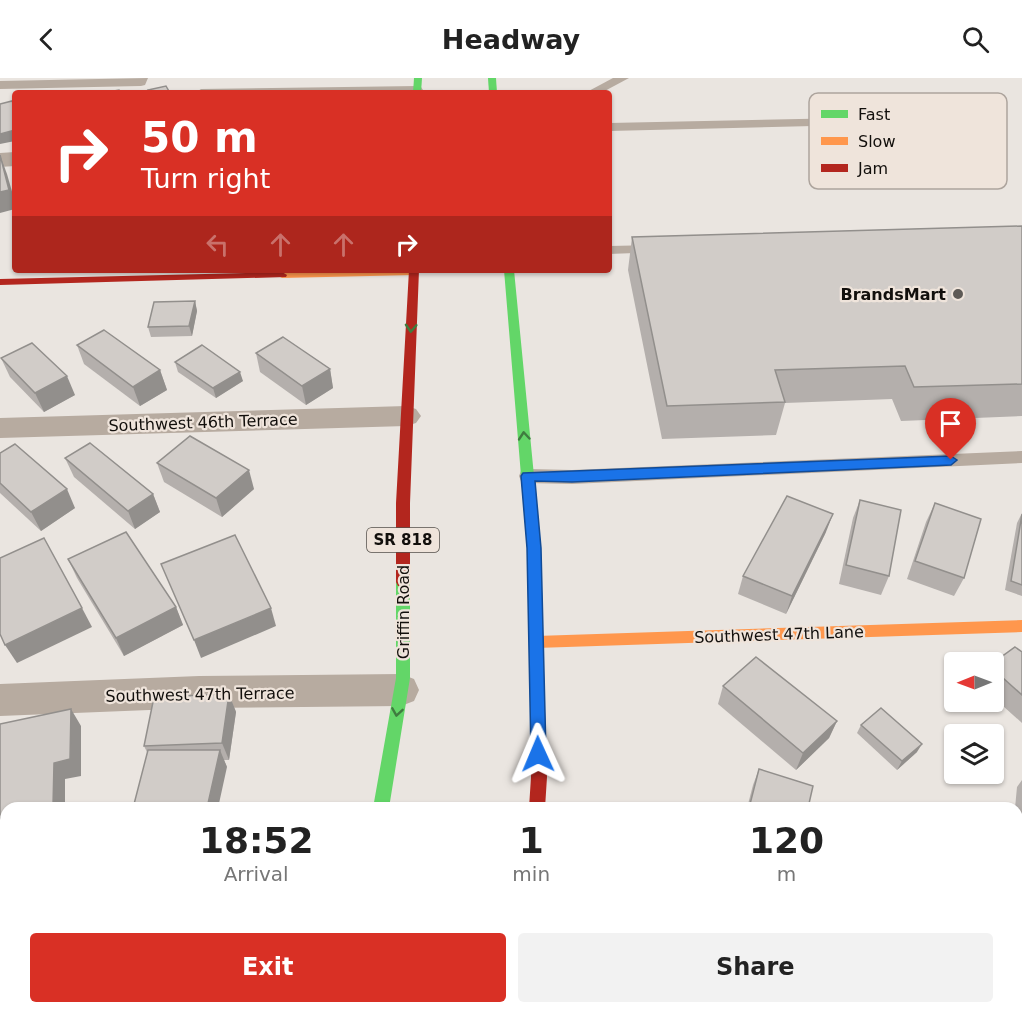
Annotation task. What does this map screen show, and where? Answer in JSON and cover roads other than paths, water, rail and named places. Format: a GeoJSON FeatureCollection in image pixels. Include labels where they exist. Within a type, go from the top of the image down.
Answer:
{"type":"FeatureCollection","features":[{"type":"Feature","properties":{"kind":"main road"},"geometry":{"type":"LineString","coordinates":[[0,282],[339,273]]}},
{"type":"Feature","properties":{"kind":"main road","name":"Griffin Road"},"geometry":{"type":"LineString","coordinates":[[382,802],[403,678],[403,502],[414,273]]}},
{"type":"Feature","properties":{"kind":"main road"},"geometry":{"type":"LineString","coordinates":[[509,273],[534,548],[539,777],[537,802]]}},
{"type":"Feature","properties":{"kind":"main road","name":"Southwest 47th Lane"},"geometry":{"type":"LineString","coordinates":[[536,642],[1022,626]]}},
{"type":"Feature","properties":{"kind":"street","name":"Southwest 46th Terrace"},"geometry":{"type":"LineString","coordinates":[[0,428],[406,416]]}},
{"type":"Feature","properties":{"kind":"street","name":"Southwest 47th Terrace"},"geometry":{"type":"LineString","coordinates":[[0,700],[199,692],[401,690]]}},
{"type":"Feature","properties":{"kind":"lane"},"geometry":{"type":"LineString","coordinates":[[597,90],[623,78]]}},
{"type":"Feature","properties":{"kind":"lane"},"geometry":{"type":"LineString","coordinates":[[0,85],[144,83]]}},
{"type":"Feature","properties":{"kind":"lane"},"geometry":{"type":"LineString","coordinates":[[309,90],[417,87]]}},
{"type":"Feature","properties":{"kind":"lane"},"geometry":{"type":"LineString","coordinates":[[612,127],[809,123]]}},
{"type":"Feature","properties":{"kind":"lane"},"geometry":{"type":"LineString","coordinates":[[612,250],[666,249]]}},
{"type":"Feature","properties":{"kind":"lane"},"geometry":{"type":"LineString","coordinates":[[528,476],[584,477],[1022,457]]}},
{"type":"Feature","properties":{"kind":"place","name":"BrandsMart"},"geometry":{"type":"Point","coordinates":[958,294]}}]}
